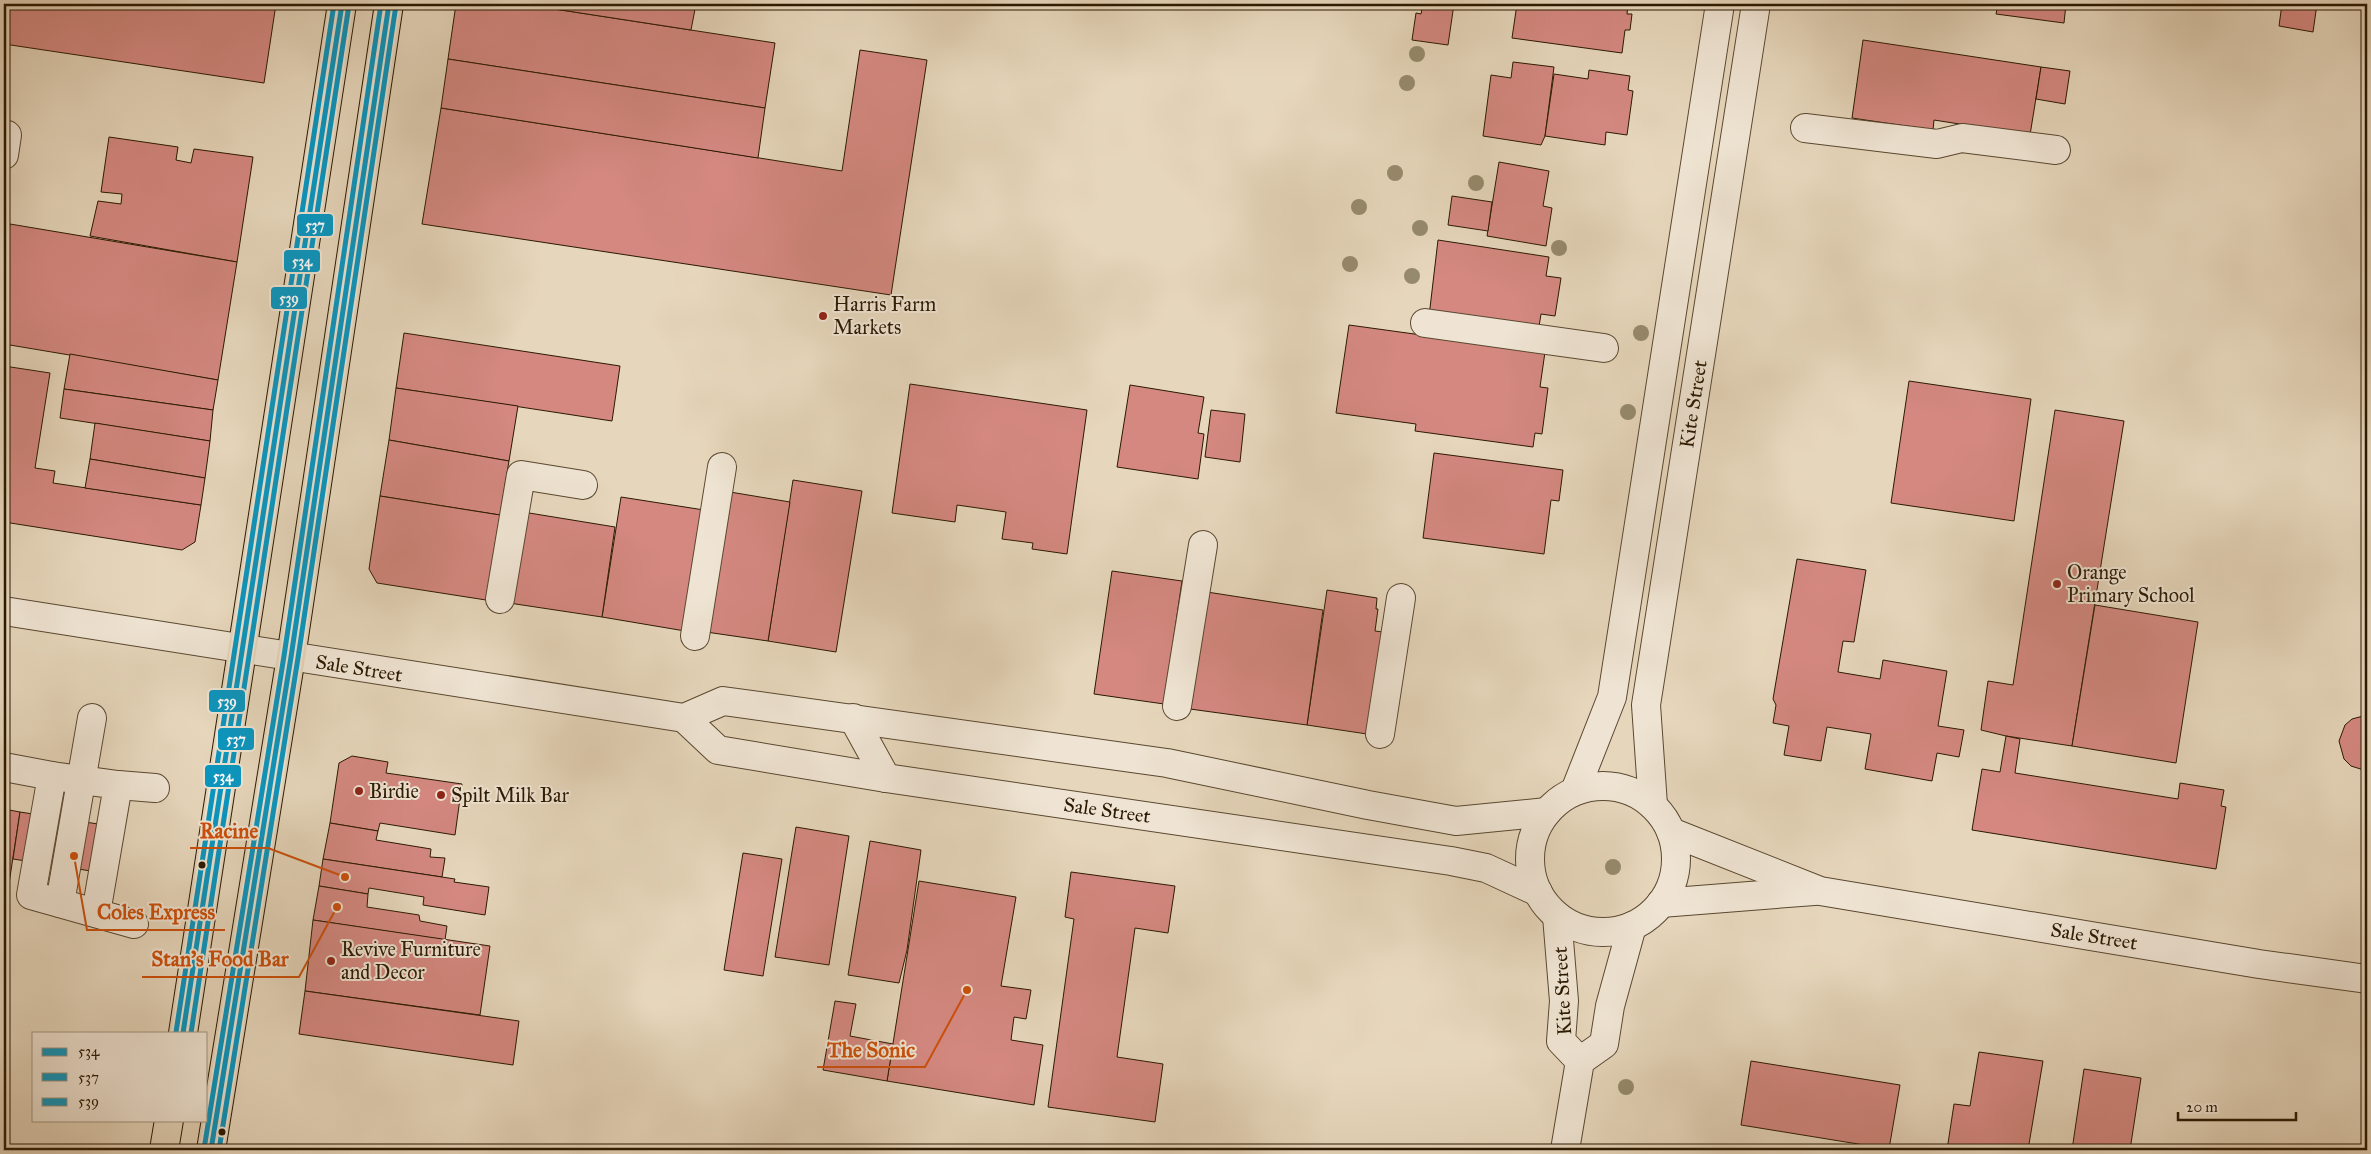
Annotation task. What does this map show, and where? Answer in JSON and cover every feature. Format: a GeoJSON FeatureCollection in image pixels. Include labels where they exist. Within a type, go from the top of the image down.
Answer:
{"type":"FeatureCollection","features":[{"type":"Feature","properties":{"kind":"highway"},"geometry":{"type":"LineString","coordinates":[[183,1032],[342,4]]}},
{"type":"Feature","properties":{"kind":"highway"},"geometry":{"type":"LineString","coordinates":[[211,1150],[291,657],[389,4]]}},
{"type":"Feature","properties":{"kind":"highway"},"geometry":{"type":"LineString","coordinates":[[164,1150],[169,1122]]}},
{"type":"Feature","properties":{"kind":"street","name":"Kite Street"},"geometry":{"type":"LineString","coordinates":[[1575,791],[1612,698],[1720,4]]}},
{"type":"Feature","properties":{"kind":"street","name":"Kite Street"},"geometry":{"type":"LineString","coordinates":[[1653,805],[1646,704],[1756,4]]}},
{"type":"Feature","properties":{"kind":"street"},"geometry":{"type":"LineString","coordinates":[[1805,128],[1937,144],[1962,138],[2056,150]]}},
{"type":"Feature","properties":{"kind":"street"},"geometry":{"type":"LineString","coordinates":[[4,135],[7,135],[4,155]]}},
{"type":"Feature","properties":{"kind":"street"},"geometry":{"type":"LineString","coordinates":[[1425,323],[1604,348]]}},
{"type":"Feature","properties":{"kind":"street"},"geometry":{"type":"LineString","coordinates":[[695,636],[722,467]]}},
{"type":"Feature","properties":{"kind":"street"},"geometry":{"type":"LineString","coordinates":[[500,599],[521,475],[583,485]]}},
{"type":"Feature","properties":{"kind":"street"},"geometry":{"type":"LineString","coordinates":[[1177,706],[1203,545]]}},
{"type":"Feature","properties":{"kind":"street"},"geometry":{"type":"LineString","coordinates":[[1380,734],[1401,598]]}},
{"type":"Feature","properties":{"kind":"street","name":"Sale Street"},"geometry":{"type":"LineString","coordinates":[[4,611],[684,718],[718,750],[886,778],[1451,861],[1486,868],[1538,892]]}},
{"type":"Feature","properties":{"kind":"street"},"geometry":{"type":"LineString","coordinates":[[684,718],[723,701],[1167,763],[1368,805],[1456,821],[1546,812]]}},
{"type":"Feature","properties":{"kind":"street"},"geometry":{"type":"LineString","coordinates":[[60,904],[92,718]]}},
{"type":"Feature","properties":{"kind":"street"},"geometry":{"type":"LineString","coordinates":[[853,718],[886,778]]}},
{"type":"Feature","properties":{"kind":"street"},"geometry":{"type":"LineString","coordinates":[[4,767],[52,776],[155,788]]}},
{"type":"Feature","properties":{"kind":"street"},"geometry":{"type":"LineString","coordinates":[[52,776],[31,895],[134,924]]}},
{"type":"Feature","properties":{"kind":"street"},"geometry":{"type":"LineString","coordinates":[[96,913],[118,785]]}},
{"type":"Feature","properties":{"kind":"street"},"geometry":{"type":"LineString","coordinates":[[1595,786],[1616,787],[1636,793],[1653,805],[1671,832],[1676,856],[1673,881],[1661,903],[1648,917],[1632,926],[1613,932],[1593,931],[1574,926],[1558,916],[1546,905],[1538,892],[1531,872],[1530,851],[1536,831],[1546,812],[1559,800],[1575,791],[1595,786]]}},
{"type":"Feature","properties":{"kind":"street","name":"Sale Street"},"geometry":{"type":"LineString","coordinates":[[1671,832],[1820,891],[2258,964],[2367,980]]}},
{"type":"Feature","properties":{"kind":"street","name":"Sale Street"},"geometry":{"type":"LineString","coordinates":[[1661,903],[1820,891]]}},
{"type":"Feature","properties":{"kind":"street","name":"Kite Street"},"geometry":{"type":"LineString","coordinates":[[1558,916],[1564,1001],[1561,1041],[1580,1061]]}},
{"type":"Feature","properties":{"kind":"street","name":"Kite Street"},"geometry":{"type":"LineString","coordinates":[[1566,1150],[1580,1061],[1604,1044],[1610,1006],[1632,926]]}},
{"type":"Feature","properties":{"kind":"building"},"geometry":{"type":"Polygon","coordinates":[[[4,4],[276,4],[264,83],[4,44],[4,4]]]}},
{"type":"Feature","properties":{"kind":"building"},"geometry":{"type":"Polygon","coordinates":[[[456,4],[522,4],[775,43],[765,108],[448,59],[456,4]]]}},
{"type":"Feature","properties":{"kind":"building"},"geometry":{"type":"Polygon","coordinates":[[[522,4],[696,4],[691,30],[522,4]]]}},
{"type":"Feature","properties":{"kind":"building"},"geometry":{"type":"Polygon","coordinates":[[[1423,4],[1454,4],[1448,45],[1412,40],[1416,13],[1421,14],[1423,4]]]}},
{"type":"Feature","properties":{"kind":"building"},"geometry":{"type":"Polygon","coordinates":[[[1517,4],[1628,4],[1627,14],[1632,14],[1630,30],[1625,30],[1622,53],[1512,38],[1517,4]]]}},
{"type":"Feature","properties":{"kind":"building"},"geometry":{"type":"Polygon","coordinates":[[[1998,4],[2066,4],[2064,23],[1996,14],[1998,4]]]}},
{"type":"Feature","properties":{"kind":"building"},"geometry":{"type":"Polygon","coordinates":[[[2282,4],[2317,4],[2313,32],[2279,26],[2282,4]]]}},
{"type":"Feature","properties":{"kind":"building"},"geometry":{"type":"Polygon","coordinates":[[[1863,40],[2041,67],[2030,135],[1934,120],[1933,130],[1852,118],[1863,40]]]}},
{"type":"Feature","properties":{"kind":"building"},"geometry":{"type":"Polygon","coordinates":[[[860,50],[927,60],[891,295],[422,224],[441,108],[842,171],[860,50]]]}},
{"type":"Feature","properties":{"kind":"building"},"geometry":{"type":"Polygon","coordinates":[[[448,59],[765,108],[758,158],[441,108],[448,59]]]}},
{"type":"Feature","properties":{"kind":"building"},"geometry":{"type":"Polygon","coordinates":[[[1513,62],[1554,67],[1545,136],[1541,145],[1483,136],[1491,75],[1511,78],[1513,62]]]}},
{"type":"Feature","properties":{"kind":"building"},"geometry":{"type":"Polygon","coordinates":[[[2041,67],[2070,71],[2065,104],[2036,99],[2041,67]]]}},
{"type":"Feature","properties":{"kind":"building"},"geometry":{"type":"Polygon","coordinates":[[[1589,70],[1630,76],[1628,90],[1633,91],[1627,135],[1606,132],[1605,145],[1545,136],[1554,74],[1588,79],[1589,70]]]}},
{"type":"Feature","properties":{"kind":"building"},"geometry":{"type":"Polygon","coordinates":[[[109,137],[178,147],[176,160],[191,163],[194,149],[253,157],[237,262],[90,236],[98,201],[121,204],[122,194],[101,192],[109,137]]]}},
{"type":"Feature","properties":{"kind":"building"},"geometry":{"type":"Polygon","coordinates":[[[1499,162],[1549,171],[1543,206],[1552,208],[1546,246],[1487,236],[1499,162]]]}},
{"type":"Feature","properties":{"kind":"building"},"geometry":{"type":"Polygon","coordinates":[[[1452,196],[1492,202],[1488,231],[1448,225],[1452,196]]]}},
{"type":"Feature","properties":{"kind":"building"},"geometry":{"type":"Polygon","coordinates":[[[10,224],[237,262],[218,380],[4,344],[4,262],[10,224]]]}},
{"type":"Feature","properties":{"kind":"building"},"geometry":{"type":"Polygon","coordinates":[[[1438,240],[1549,257],[1546,276],[1561,278],[1555,316],[1541,314],[1538,333],[1427,316],[1430,308],[1438,240]]]}},
{"type":"Feature","properties":{"kind":"building"},"geometry":{"type":"Polygon","coordinates":[[[1349,325],[1545,352],[1540,387],[1548,388],[1542,434],[1535,433],[1533,447],[1415,431],[1416,424],[1336,413],[1349,325]]]}},
{"type":"Feature","properties":{"kind":"building"},"geometry":{"type":"Polygon","coordinates":[[[404,333],[620,366],[612,421],[396,388],[404,333]]]}},
{"type":"Feature","properties":{"kind":"building"},"geometry":{"type":"Polygon","coordinates":[[[70,354],[218,380],[213,410],[64,389],[70,354]]]}},
{"type":"Feature","properties":{"kind":"building"},"geometry":{"type":"Polygon","coordinates":[[[4,366],[50,373],[35,468],[55,471],[53,483],[201,505],[195,542],[182,550],[4,522],[4,366]]]}},
{"type":"Feature","properties":{"kind":"building"},"geometry":{"type":"Polygon","coordinates":[[[1909,381],[2031,399],[2014,521],[1891,503],[1909,381]]]}},
{"type":"Feature","properties":{"kind":"building"},"geometry":{"type":"Polygon","coordinates":[[[910,384],[1087,410],[1067,554],[1032,549],[1033,543],[1002,539],[1006,512],[957,505],[955,522],[892,513],[910,384]]]}},
{"type":"Feature","properties":{"kind":"building"},"geometry":{"type":"Polygon","coordinates":[[[1130,385],[1204,397],[1198,433],[1204,434],[1198,479],[1117,467],[1130,385]]]}},
{"type":"Feature","properties":{"kind":"building"},"geometry":{"type":"Polygon","coordinates":[[[396,388],[518,406],[509,461],[389,440],[396,388]]]}},
{"type":"Feature","properties":{"kind":"building"},"geometry":{"type":"Polygon","coordinates":[[[64,389],[213,410],[210,441],[60,418],[64,389]]]}},
{"type":"Feature","properties":{"kind":"building"},"geometry":{"type":"Polygon","coordinates":[[[1211,410],[1245,414],[1240,462],[1205,457],[1211,410]]]}},
{"type":"Feature","properties":{"kind":"building"},"geometry":{"type":"Polygon","coordinates":[[[2055,410],[2124,421],[2072,746],[2006,736],[1981,730],[1988,681],[2013,685],[2055,410]]]}},
{"type":"Feature","properties":{"kind":"building"},"geometry":{"type":"Polygon","coordinates":[[[95,423],[210,441],[205,478],[90,459],[95,423]]]}},
{"type":"Feature","properties":{"kind":"building"},"geometry":{"type":"Polygon","coordinates":[[[389,440],[509,461],[500,515],[380,496],[389,440]]]}},
{"type":"Feature","properties":{"kind":"building"},"geometry":{"type":"Polygon","coordinates":[[[1434,453],[1563,470],[1559,501],[1551,500],[1544,554],[1423,538],[1434,453]]]}},
{"type":"Feature","properties":{"kind":"building"},"geometry":{"type":"Polygon","coordinates":[[[90,459],[205,478],[201,505],[85,488],[90,459]]]}},
{"type":"Feature","properties":{"kind":"building"},"geometry":{"type":"Polygon","coordinates":[[[793,480],[862,491],[836,652],[768,641],[793,480]]]}},
{"type":"Feature","properties":{"kind":"building"},"geometry":{"type":"Polygon","coordinates":[[[730,492],[790,502],[768,641],[706,632],[730,492]]]}},
{"type":"Feature","properties":{"kind":"building"},"geometry":{"type":"Polygon","coordinates":[[[380,496],[500,515],[486,600],[377,583],[369,569],[380,496]]]}},
{"type":"Feature","properties":{"kind":"building"},"geometry":{"type":"Polygon","coordinates":[[[621,497],[704,510],[685,631],[602,617],[621,497]]]}},
{"type":"Feature","properties":{"kind":"building"},"geometry":{"type":"Polygon","coordinates":[[[523,512],[615,527],[602,617],[509,603],[523,512]]]}},
{"type":"Feature","properties":{"kind":"building"},"geometry":{"type":"Polygon","coordinates":[[[1797,559],[1866,570],[1854,642],[1843,641],[1838,672],[1880,679],[1883,660],[1947,671],[1938,726],[1964,730],[1959,757],[1937,753],[1932,781],[1865,769],[1871,734],[1827,727],[1821,761],[1784,755],[1789,726],[1773,723],[1776,705],[1773,699],[1797,559]]]}},
{"type":"Feature","properties":{"kind":"building"},"geometry":{"type":"Polygon","coordinates":[[[1112,571],[1182,581],[1164,704],[1094,694],[1112,571]]]}},
{"type":"Feature","properties":{"kind":"building"},"geometry":{"type":"Polygon","coordinates":[[[1327,590],[1377,598],[1376,609],[1378,609],[1375,631],[1383,632],[1367,734],[1307,725],[1327,590]]]}},
{"type":"Feature","properties":{"kind":"building"},"geometry":{"type":"Polygon","coordinates":[[[1207,592],[1323,610],[1307,725],[1190,709],[1207,592]]]}},
{"type":"Feature","properties":{"kind":"building"},"geometry":{"type":"Polygon","coordinates":[[[2095,605],[2198,622],[2176,763],[2072,746],[2095,605]]]}},
{"type":"Feature","properties":{"kind":"building"},"geometry":{"type":"Polygon","coordinates":[[[2367,715],[2367,771],[2351,766],[2344,759],[2339,741],[2345,725],[2352,719],[2367,715]]]}},
{"type":"Feature","properties":{"kind":"building"},"geometry":{"type":"Polygon","coordinates":[[[2006,736],[2020,739],[2015,773],[2178,799],[2180,783],[2224,790],[2221,806],[2226,807],[2216,869],[1972,830],[1982,769],[2000,772],[2006,736]]]}},
{"type":"Feature","properties":{"kind":"building"},"geometry":{"type":"Polygon","coordinates":[[[352,756],[388,762],[386,773],[462,784],[455,835],[380,823],[378,831],[330,823],[339,763],[352,756]]]}},
{"type":"Feature","properties":{"kind":"building"},"geometry":{"type":"Polygon","coordinates":[[[4,809],[20,812],[4,916],[4,809]]]}},
{"type":"Feature","properties":{"kind":"building"},"geometry":{"type":"Polygon","coordinates":[[[20,812],[98,824],[91,871],[13,859],[20,812]]]}},
{"type":"Feature","properties":{"kind":"building"},"geometry":{"type":"Polygon","coordinates":[[[330,823],[378,831],[376,840],[431,849],[430,857],[445,858],[442,877],[323,859],[330,823]]]}},
{"type":"Feature","properties":{"kind":"building"},"geometry":{"type":"Polygon","coordinates":[[[796,827],[849,836],[829,965],[775,957],[796,827]]]}},
{"type":"Feature","properties":{"kind":"building"},"geometry":{"type":"Polygon","coordinates":[[[870,841],[921,850],[907,950],[899,983],[848,975],[870,841]]]}},
{"type":"Feature","properties":{"kind":"building"},"geometry":{"type":"Polygon","coordinates":[[[743,853],[782,859],[763,976],[724,970],[743,853]]]}},
{"type":"Feature","properties":{"kind":"building"},"geometry":{"type":"Polygon","coordinates":[[[323,859],[455,879],[454,882],[489,887],[485,915],[423,905],[424,897],[369,888],[368,894],[319,886],[323,859]]]}},
{"type":"Feature","properties":{"kind":"building"},"geometry":{"type":"Polygon","coordinates":[[[1071,872],[1175,886],[1168,933],[1135,928],[1117,1057],[1163,1064],[1155,1122],[1048,1107],[1074,919],[1065,917],[1071,872]]]}},
{"type":"Feature","properties":{"kind":"building"},"geometry":{"type":"Polygon","coordinates":[[[919,881],[1016,897],[1001,986],[1031,990],[1026,1019],[1014,1017],[1011,1040],[1043,1045],[1034,1105],[887,1081],[919,881]]]}},
{"type":"Feature","properties":{"kind":"building"},"geometry":{"type":"Polygon","coordinates":[[[319,886],[368,894],[367,907],[419,915],[420,921],[447,926],[445,940],[313,920],[319,886]]]}},
{"type":"Feature","properties":{"kind":"building"},"geometry":{"type":"Polygon","coordinates":[[[313,920],[490,946],[480,1015],[305,991],[313,920]]]}},
{"type":"Feature","properties":{"kind":"building"},"geometry":{"type":"Polygon","coordinates":[[[305,991],[519,1021],[513,1065],[299,1034],[305,991]]]}},
{"type":"Feature","properties":{"kind":"building"},"geometry":{"type":"Polygon","coordinates":[[[835,1001],[856,1004],[850,1036],[893,1044],[887,1081],[823,1070],[835,1001]]]}},
{"type":"Feature","properties":{"kind":"building"},"geometry":{"type":"Polygon","coordinates":[[[1979,1052],[2043,1061],[2028,1150],[1947,1150],[1954,1104],[1970,1106],[1979,1052]]]}},
{"type":"Feature","properties":{"kind":"building"},"geometry":{"type":"Polygon","coordinates":[[[1751,1061],[1900,1085],[1889,1149],[1741,1125],[1751,1061]]]}},
{"type":"Feature","properties":{"kind":"building"},"geometry":{"type":"Polygon","coordinates":[[[2084,1069],[2141,1078],[2130,1150],[2072,1150],[2084,1069]]]}},
{"type":"Feature","properties":{"kind":"transit line","name":"539"},"geometry":{"type":"LineString","coordinates":[[176,1032],[334,4]]}},
{"type":"Feature","properties":{"kind":"transit line","name":"534"},"geometry":{"type":"LineString","coordinates":[[183,1032],[342,4]]}},
{"type":"Feature","properties":{"kind":"transit line","name":"539"},"geometry":{"type":"LineString","coordinates":[[204,1149],[284,656],[381,4]]}},
{"type":"Feature","properties":{"kind":"transit line","name":"534"},"geometry":{"type":"LineString","coordinates":[[211,1150],[291,657],[389,4]]}},
{"type":"Feature","properties":{"kind":"transit line","name":"537"},"geometry":{"type":"LineString","coordinates":[[191,1032],[349,5]]}},
{"type":"Feature","properties":{"kind":"transit line","name":"537"},"geometry":{"type":"LineString","coordinates":[[219,1150],[298,658],[396,5]]}},
{"type":"Feature","properties":{"kind":"place","name":"Harris Farm Markets"},"geometry":{"type":"Point","coordinates":[823,316]}},
{"type":"Feature","properties":{"kind":"place","name":"Orange Primary School"},"geometry":{"type":"Point","coordinates":[2057,584]}},
{"type":"Feature","properties":{"kind":"place","name":"Birdie"},"geometry":{"type":"Point","coordinates":[359,791]}},
{"type":"Feature","properties":{"kind":"place","name":"Spilt Milk Bar"},"geometry":{"type":"Point","coordinates":[441,795]}},
{"type":"Feature","properties":{"kind":"place","name":"Coles Express"},"geometry":{"type":"Point","coordinates":[74,856]}},
{"type":"Feature","properties":{"kind":"place","name":"Racine"},"geometry":{"type":"Point","coordinates":[345,877]}},
{"type":"Feature","properties":{"kind":"place","name":"Stan's Food Bar"},"geometry":{"type":"Point","coordinates":[337,907]}},
{"type":"Feature","properties":{"kind":"place","name":"Revive Furniture and Decor"},"geometry":{"type":"Point","coordinates":[331,961]}},
{"type":"Feature","properties":{"kind":"place","name":"The Sonic"},"geometry":{"type":"Point","coordinates":[967,990]}}]}
